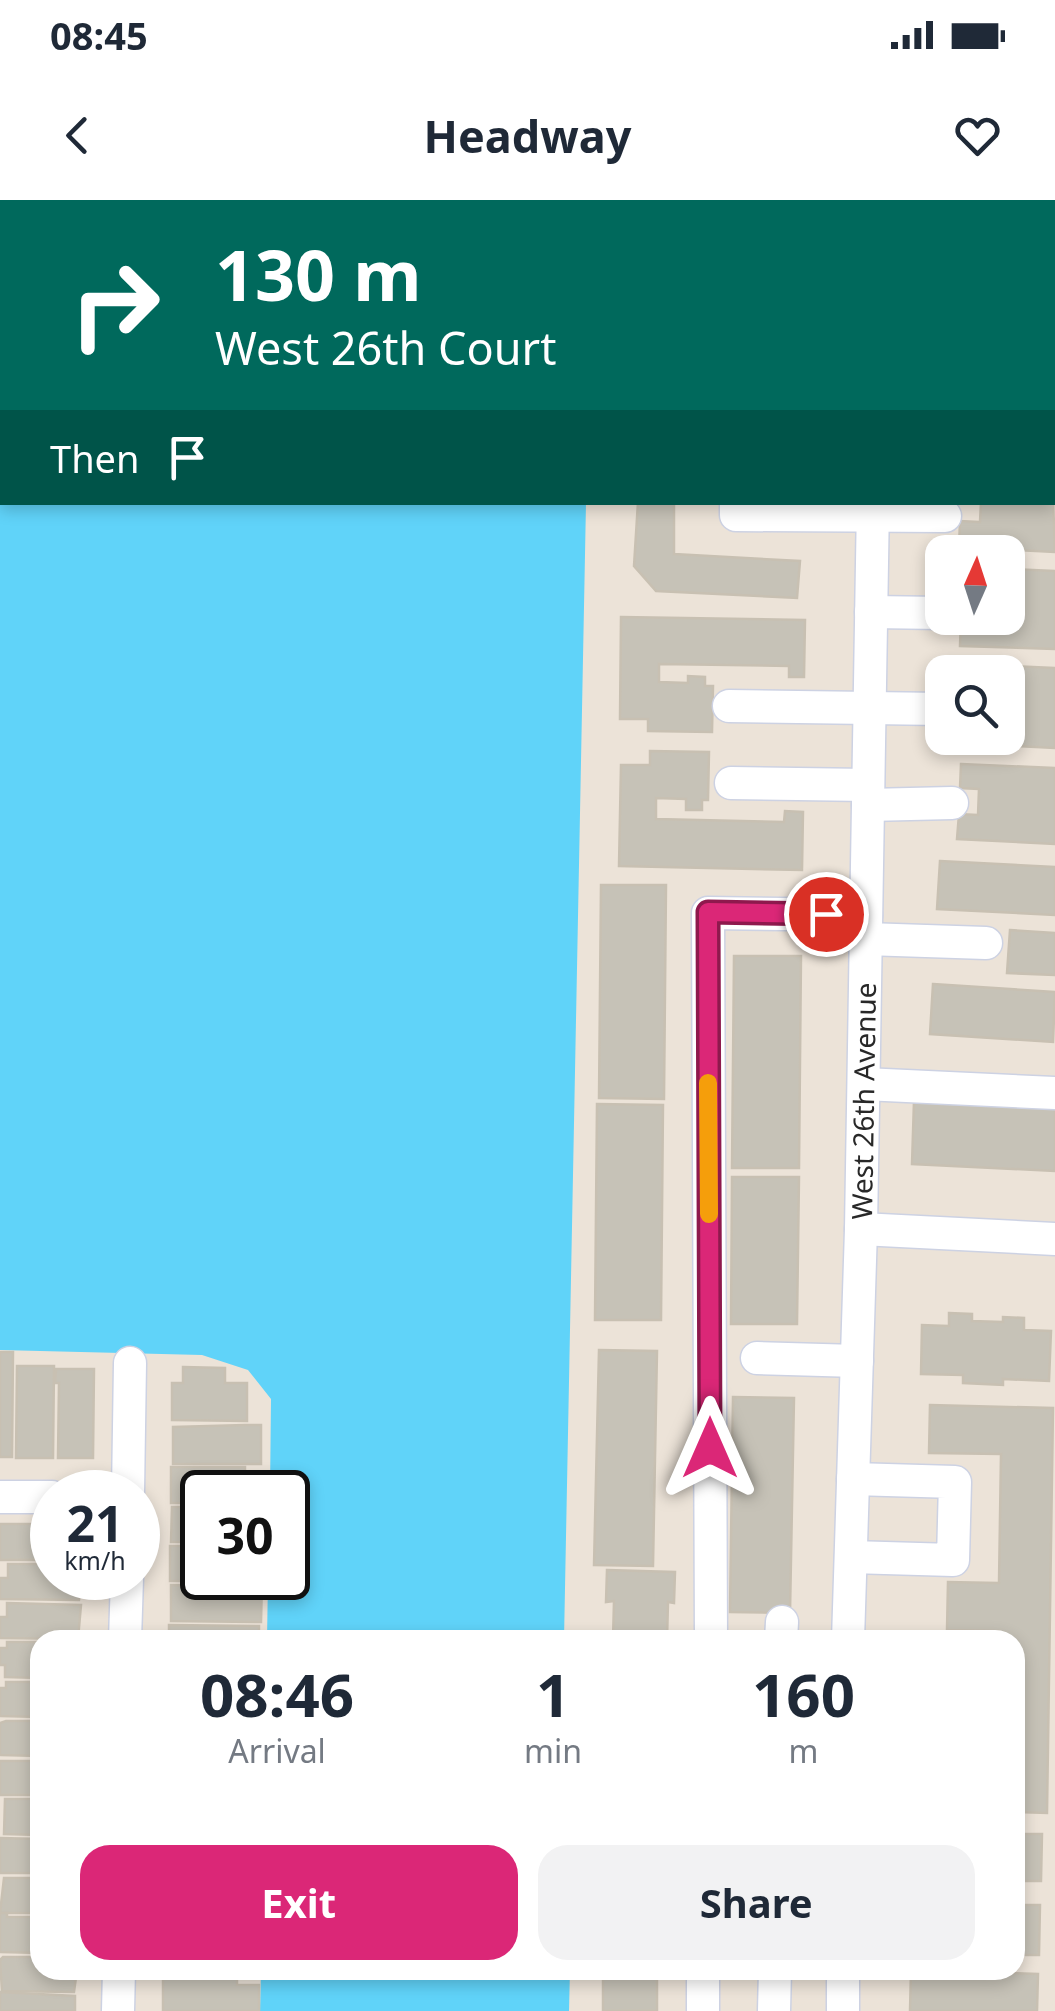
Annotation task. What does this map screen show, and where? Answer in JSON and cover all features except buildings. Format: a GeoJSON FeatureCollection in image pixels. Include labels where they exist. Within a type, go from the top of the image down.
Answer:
{"type":"FeatureCollection","features":[{"type":"Feature","properties":{"kind":"street"},"geometry":{"type":"LineString","coordinates":[[736,505],[736,514],[873,509],[945,516]]}},
{"type":"Feature","properties":{"kind":"street","name":"West 26th Avenue"},"geometry":{"type":"LineString","coordinates":[[848,1630],[862,1229],[873,509]]}},
{"type":"Feature","properties":{"kind":"street"},"geometry":{"type":"LineString","coordinates":[[872,612],[925,613]]}},
{"type":"Feature","properties":{"kind":"street"},"geometry":{"type":"LineString","coordinates":[[729,706],[925,709]]}},
{"type":"Feature","properties":{"kind":"street"},"geometry":{"type":"LineString","coordinates":[[731,783],[952,804]]}},
{"type":"Feature","properties":{"kind":"street"},"geometry":{"type":"LineString","coordinates":[[711,1630],[708,912],[986,943]]}},
{"type":"Feature","properties":{"kind":"street"},"geometry":{"type":"LineString","coordinates":[[864,1084],[1055,1094]]}},
{"type":"Feature","properties":{"kind":"street"},"geometry":{"type":"LineString","coordinates":[[862,1229],[1055,1239]]}},
{"type":"Feature","properties":{"kind":"street"},"geometry":{"type":"LineString","coordinates":[[757,1358],[857,1361]]}},
{"type":"Feature","properties":{"kind":"street"},"geometry":{"type":"LineString","coordinates":[[128,1470],[130,1362]]}},
{"type":"Feature","properties":{"kind":"street"},"geometry":{"type":"LineString","coordinates":[[851,1558],[953,1560],[955,1482],[853,1479]]}},
{"type":"Feature","properties":{"kind":"street"},"geometry":{"type":"LineString","coordinates":[[0,1497],[30,1497]]}},
{"type":"Feature","properties":{"kind":"street"},"geometry":{"type":"LineString","coordinates":[[126,1630],[127,1600]]}},
{"type":"Feature","properties":{"kind":"street"},"geometry":{"type":"LineString","coordinates":[[118,1980],[118,2011]]}},
{"type":"Feature","properties":{"kind":"street"},"geometry":{"type":"LineString","coordinates":[[703,1980],[703,2011]]}},
{"type":"Feature","properties":{"kind":"street"},"geometry":{"type":"LineString","coordinates":[[774,2011],[775,1980]]}},
{"type":"Feature","properties":{"kind":"street"},"geometry":{"type":"LineString","coordinates":[[843,1980],[843,2011]]}},
{"type":"Feature","properties":{"kind":"water"},"geometry":{"type":"Polygon","coordinates":[[[0,505],[586,505],[564,1630],[267,1630],[268,1600],[310,1600],[310,1470],[270,1470],[271,1399],[248,1370],[202,1355],[0,1350],[0,505]]]}},
{"type":"Feature","properties":{"kind":"water"},"geometry":{"type":"Polygon","coordinates":[[[261,1980],[570,1980],[569,2011],[260,2011],[261,1980]]]}},
{"type":"Feature","properties":{"kind":"slow traffic"},"geometry":{"type":"LineString","coordinates":[[708,1083],[709,1214]]}},
{"type":"Feature","properties":{"kind":"route"},"geometry":{"type":"LineString","coordinates":[[710,1448],[708,912],[826,914]]}}]}
